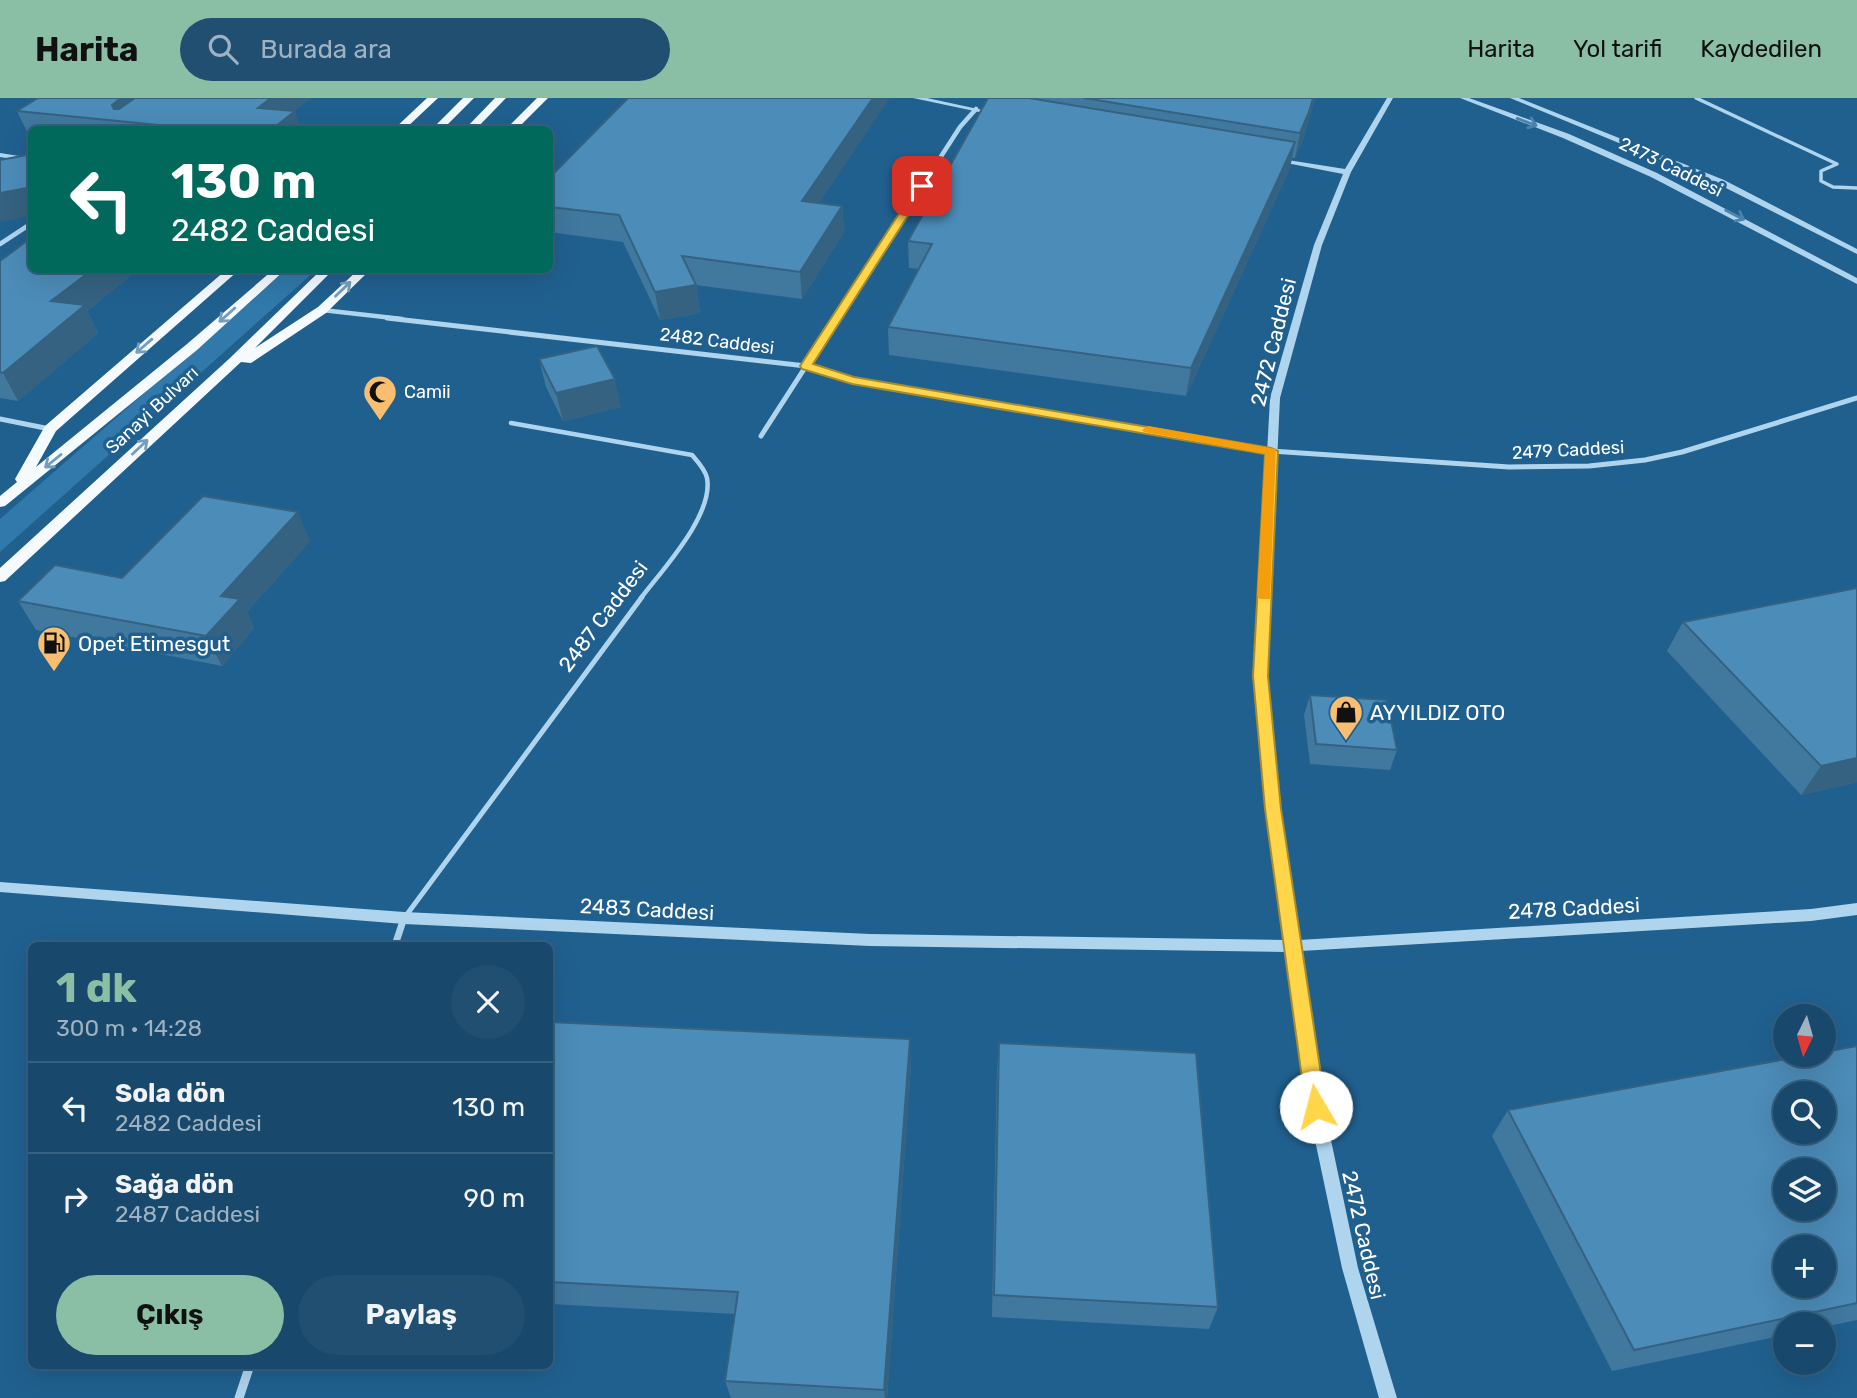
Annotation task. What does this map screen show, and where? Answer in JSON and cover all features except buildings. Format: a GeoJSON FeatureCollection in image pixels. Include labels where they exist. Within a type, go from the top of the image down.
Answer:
{"type":"FeatureCollection","features":[{"type":"Feature","properties":{"kind":"main road"},"geometry":{"type":"LineString","coordinates":[[402,126],[433,98]]}},
{"type":"Feature","properties":{"kind":"main road"},"geometry":{"type":"LineString","coordinates":[[440,126],[469,98]]}},
{"type":"Feature","properties":{"kind":"main road"},"geometry":{"type":"LineString","coordinates":[[473,126],[501,98]]}},
{"type":"Feature","properties":{"kind":"main road"},"geometry":{"type":"LineString","coordinates":[[514,126],[543,98]]}},
{"type":"Feature","properties":{"kind":"main road"},"geometry":{"type":"LineString","coordinates":[[15,491],[50,429],[230,273]]}},
{"type":"Feature","properties":{"kind":"main road","name":"Sanayi Bulvarı"},"geometry":{"type":"LineString","coordinates":[[0,503],[192,346],[276,273]]}},
{"type":"Feature","properties":{"kind":"main road","name":"Sanayi Bulvarı"},"geometry":{"type":"LineString","coordinates":[[0,577],[208,385],[324,273]]}},
{"type":"Feature","properties":{"kind":"main road"},"geometry":{"type":"LineString","coordinates":[[208,385],[322,310],[361,273]]}},
{"type":"Feature","properties":{"kind":"street"},"geometry":{"type":"LineString","coordinates":[[916,98],[1002,115]]}},
{"type":"Feature","properties":{"kind":"street","name":"2472 Caddesi"},"geometry":{"type":"LineString","coordinates":[[1388,1398],[1350,1268],[1318,1120],[1273,809],[1261,676],[1275,398],[1318,245],[1347,172],[1390,98]]}},
{"type":"Feature","properties":{"kind":"street","name":"2473 Caddesi"},"geometry":{"type":"LineString","coordinates":[[1464,98],[1566,136],[1654,175],[1857,281]]}},
{"type":"Feature","properties":{"kind":"street","name":"2473 Caddesi"},"geometry":{"type":"LineString","coordinates":[[1513,98],[1721,182],[1857,252]]}},
{"type":"Feature","properties":{"kind":"street"},"geometry":{"type":"LineString","coordinates":[[761,436],[960,127],[976,109]]}},
{"type":"Feature","properties":{"kind":"street"},"geometry":{"type":"LineString","coordinates":[[0,155],[28,159]]}},
{"type":"Feature","properties":{"kind":"street"},"geometry":{"type":"LineString","coordinates":[[0,162],[18,158]]}},
{"type":"Feature","properties":{"kind":"street"},"geometry":{"type":"LineString","coordinates":[[1264,158],[1347,172]]}},
{"type":"Feature","properties":{"kind":"street"},"geometry":{"type":"LineString","coordinates":[[0,244],[28,226]]}},
{"type":"Feature","properties":{"kind":"street","name":"2482 Caddesi"},"geometry":{"type":"LineString","coordinates":[[322,310],[806,366],[852,380],[1271,451]]}},
{"type":"Feature","properties":{"kind":"street","name":"2479 Caddesi"},"geometry":{"type":"LineString","coordinates":[[1271,451],[1509,467],[1589,466],[1682,452],[1857,398]]}},
{"type":"Feature","properties":{"kind":"street"},"geometry":{"type":"LineString","coordinates":[[0,419],[50,429]]}},
{"type":"Feature","properties":{"kind":"street","name":"2483 Caddesi"},"geometry":{"type":"LineString","coordinates":[[0,887],[404,918],[870,940],[1293,946]]}},
{"type":"Feature","properties":{"kind":"street","name":"2478 Caddesi"},"geometry":{"type":"LineString","coordinates":[[1293,946],[1811,915],[1857,909]]}},
{"type":"Feature","properties":{"kind":"street","name":"2487 Caddesi"},"geometry":{"type":"LineString","coordinates":[[396,942],[404,918]]}},
{"type":"Feature","properties":{"kind":"street"},"geometry":{"type":"LineString","coordinates":[[239,1398],[249,1369]]}},
{"type":"Feature","properties":{"kind":"lane"},"geometry":{"type":"LineString","coordinates":[[1696,98],[1837,164],[1821,171],[1821,181],[1833,187],[1857,188]]}},
{"type":"Feature","properties":{"kind":"lane","name":"2487 Caddesi"},"geometry":{"type":"LineString","coordinates":[[404,918],[695,525],[708,493],[704,468],[692,455],[511,423]]}},
{"type":"Feature","properties":{"kind":"shaded area"},"geometry":{"type":"Polygon","coordinates":[[[283,273],[313,273],[0,552],[0,519],[283,273]]]}},
{"type":"Feature","properties":{"kind":"slow traffic"},"geometry":{"type":"LineString","coordinates":[[1148,430],[1271,451],[1265,596]]}},
{"type":"Feature","properties":{"kind":"place","name":"Camii"},"geometry":{"type":"Point","coordinates":[380,422]}},
{"type":"Feature","properties":{"kind":"place","name":"Opet Etimesgut"},"geometry":{"type":"Point","coordinates":[54,673]}},
{"type":"Feature","properties":{"kind":"place","name":"AYYILDIZ OTO"},"geometry":{"type":"Point","coordinates":[1346,742]}},
{"type":"Feature","properties":{"kind":"route"},"geometry":{"type":"LineString","coordinates":[[922,186],[806,366],[852,380],[1271,451],[1261,676],[1273,809],[1316,1107]]}}]}
